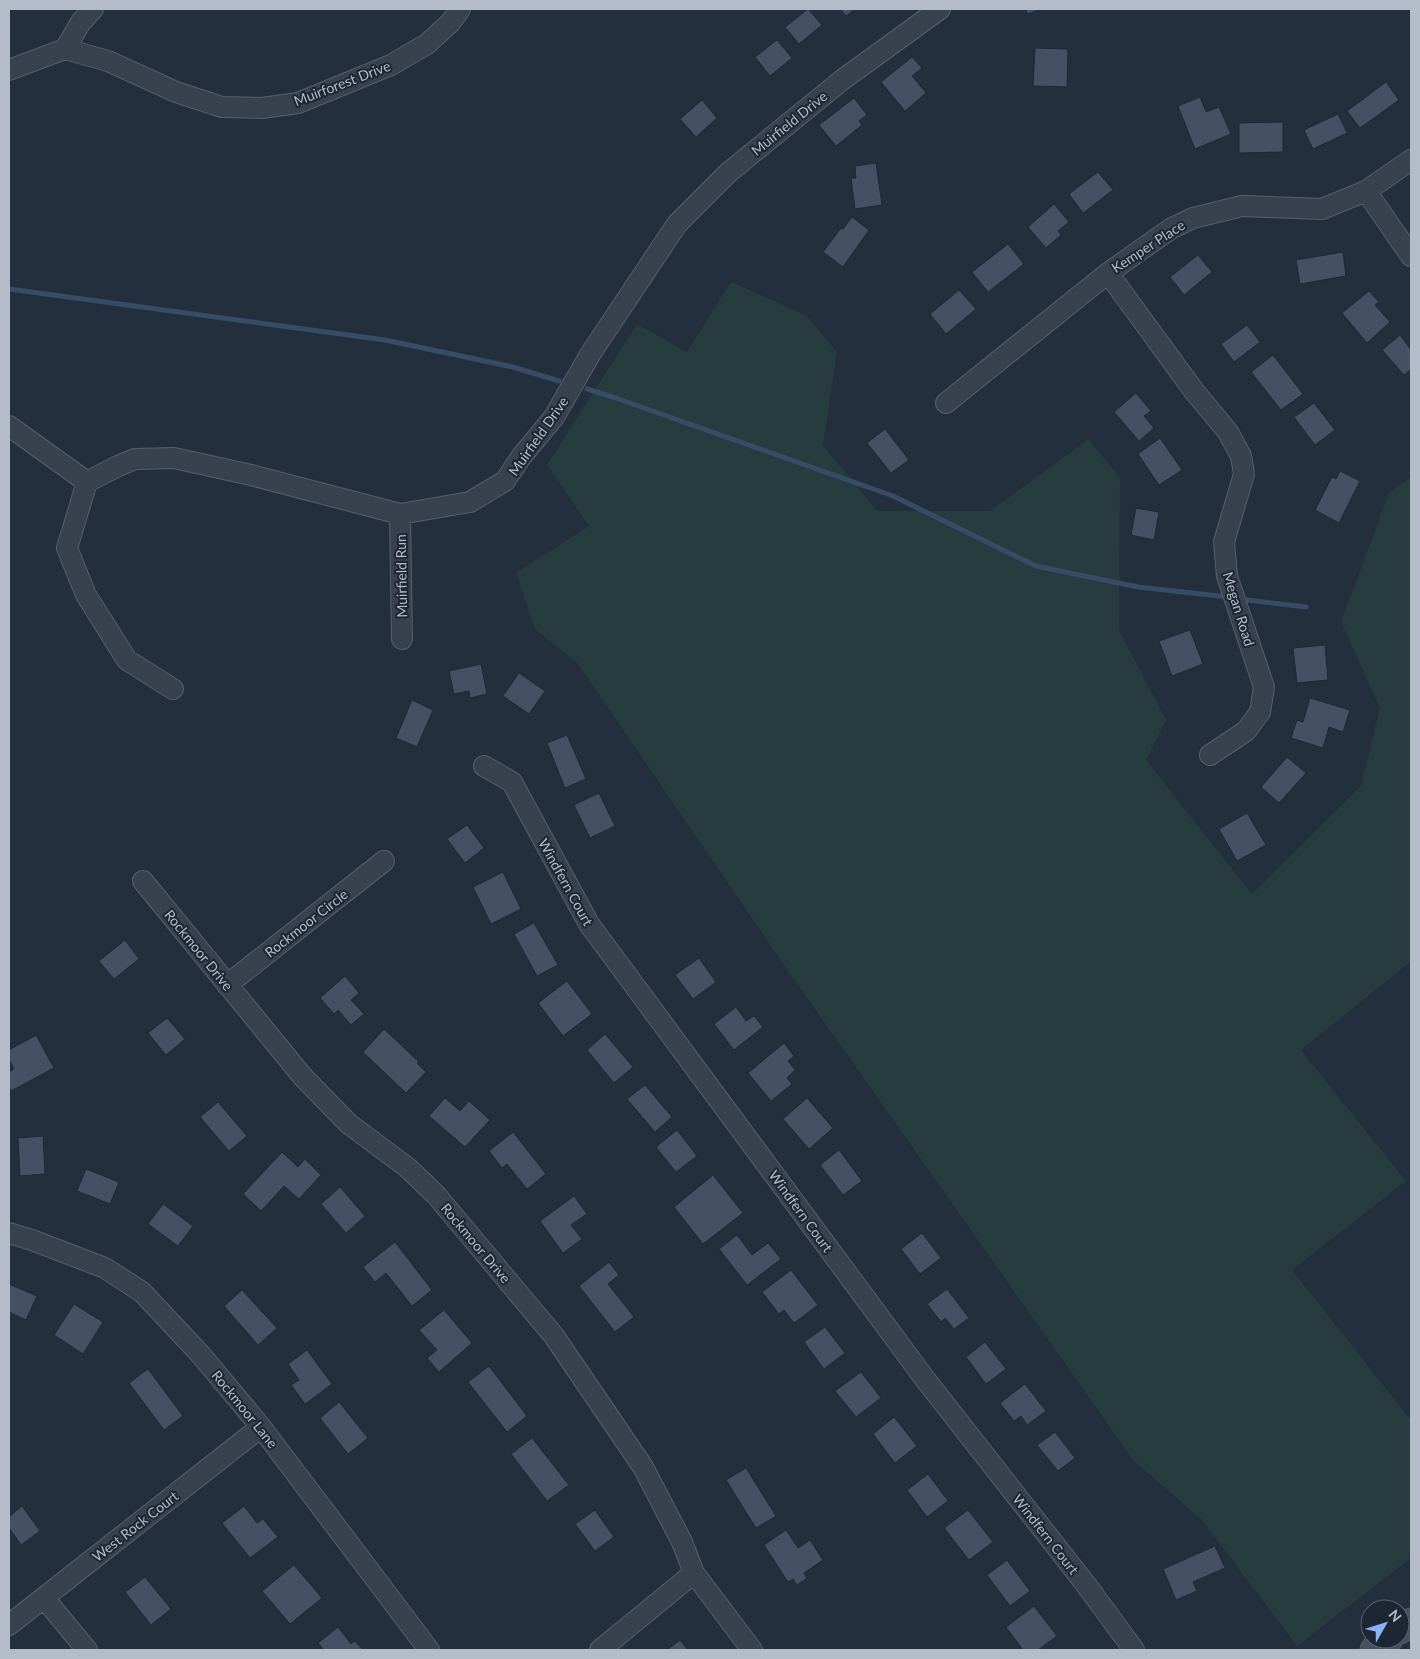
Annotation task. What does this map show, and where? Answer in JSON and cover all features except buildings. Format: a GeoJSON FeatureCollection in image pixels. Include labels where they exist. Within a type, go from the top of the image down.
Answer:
{"type":"FeatureCollection","features":[{"type":"Feature","properties":{"kind":"street"},"geometry":{"type":"LineString","coordinates":[[9,70],[65,49],[81,22],[93,9]]}},
{"type":"Feature","properties":{"kind":"street","name":"Muirforest Drive"},"geometry":{"type":"LineString","coordinates":[[65,49],[108,61],[176,92],[222,107],[262,108],[298,103],[391,65],[427,44],[451,22],[460,9]]}},
{"type":"Feature","properties":{"kind":"street","name":"Muirfield Drive"},"geometry":{"type":"LineString","coordinates":[[87,482],[134,459],[174,458],[400,514],[470,502],[506,481],[521,457],[554,417],[591,353],[677,224],[728,173],[842,80],[940,9]]}},
{"type":"Feature","properties":{"kind":"street","name":"Kemper Place"},"geometry":{"type":"LineString","coordinates":[[946,403],[1108,273],[1172,228],[1193,218],[1242,206],[1322,209],[1366,191],[1411,160]]}},
{"type":"Feature","properties":{"kind":"street"},"geometry":{"type":"LineString","coordinates":[[1366,191],[1411,256]]}},
{"type":"Feature","properties":{"kind":"street","name":"Megan Road"},"geometry":{"type":"LineString","coordinates":[[1108,273],[1194,391],[1228,432],[1240,456],[1244,474],[1224,542],[1227,576],[1264,687],[1260,712],[1246,731],[1210,755]]}},
{"type":"Feature","properties":{"kind":"street"},"geometry":{"type":"LineString","coordinates":[[9,426],[87,482],[67,548],[86,595],[127,660],[172,689]]}},
{"type":"Feature","properties":{"kind":"street","name":"Muirfield Run"},"geometry":{"type":"LineString","coordinates":[[400,514],[402,639]]}},
{"type":"Feature","properties":{"kind":"street","name":"Windfern Court"},"geometry":{"type":"LineString","coordinates":[[484,766],[512,782],[588,924],[925,1379],[1087,1586],[1134,1650]]}},
{"type":"Feature","properties":{"kind":"street","name":"Rockmoor Circle"},"geometry":{"type":"LineString","coordinates":[[227,985],[384,861]]}},
{"type":"Feature","properties":{"kind":"street","name":"Rockmoor Drive"},"geometry":{"type":"LineString","coordinates":[[143,881],[303,1078],[342,1118],[408,1168],[436,1195],[554,1336],[643,1466],[682,1542],[694,1573],[752,1650]]}},
{"type":"Feature","properties":{"kind":"street","name":"Rockmoor Lane"},"geometry":{"type":"LineString","coordinates":[[9,1233],[105,1268],[142,1292],[201,1354],[261,1427],[429,1650]]}},
{"type":"Feature","properties":{"kind":"street","name":"West Rock Court"},"geometry":{"type":"LineString","coordinates":[[9,1625],[261,1427]]}},
{"type":"Feature","properties":{"kind":"street"},"geometry":{"type":"LineString","coordinates":[[600,1650],[694,1573]]}},
{"type":"Feature","properties":{"kind":"street"},"geometry":{"type":"LineString","coordinates":[[44,1598],[87,1650]]}},
{"type":"Feature","properties":{"kind":"green space"},"geometry":{"type":"Polygon","coordinates":[[[731,282],[806,315],[837,352],[823,445],[877,511],[990,511],[1089,439],[1120,478],[1119,630],[1166,720],[1146,760],[1252,894],[1361,786],[1380,708],[1341,622],[1389,493],[1411,477],[1411,961],[1301,1050],[1406,1181],[1292,1270],[1411,1420],[1411,1558],[1297,1646],[1201,1519],[1133,1460],[784,965],[578,664],[535,629],[516,573],[589,526],[547,465],[637,324],[687,352],[731,282]]]}},
{"type":"Feature","properties":{"kind":"waterway"},"geometry":{"type":"LineString","coordinates":[[9,289],[385,340],[513,367],[559,381]]}},
{"type":"Feature","properties":{"kind":"waterway"},"geometry":{"type":"LineString","coordinates":[[587,389],[893,496],[1036,566],[1138,587],[1228,597]]}},
{"type":"Feature","properties":{"kind":"waterway"},"geometry":{"type":"LineString","coordinates":[[1239,599],[1306,607]]}}]}
